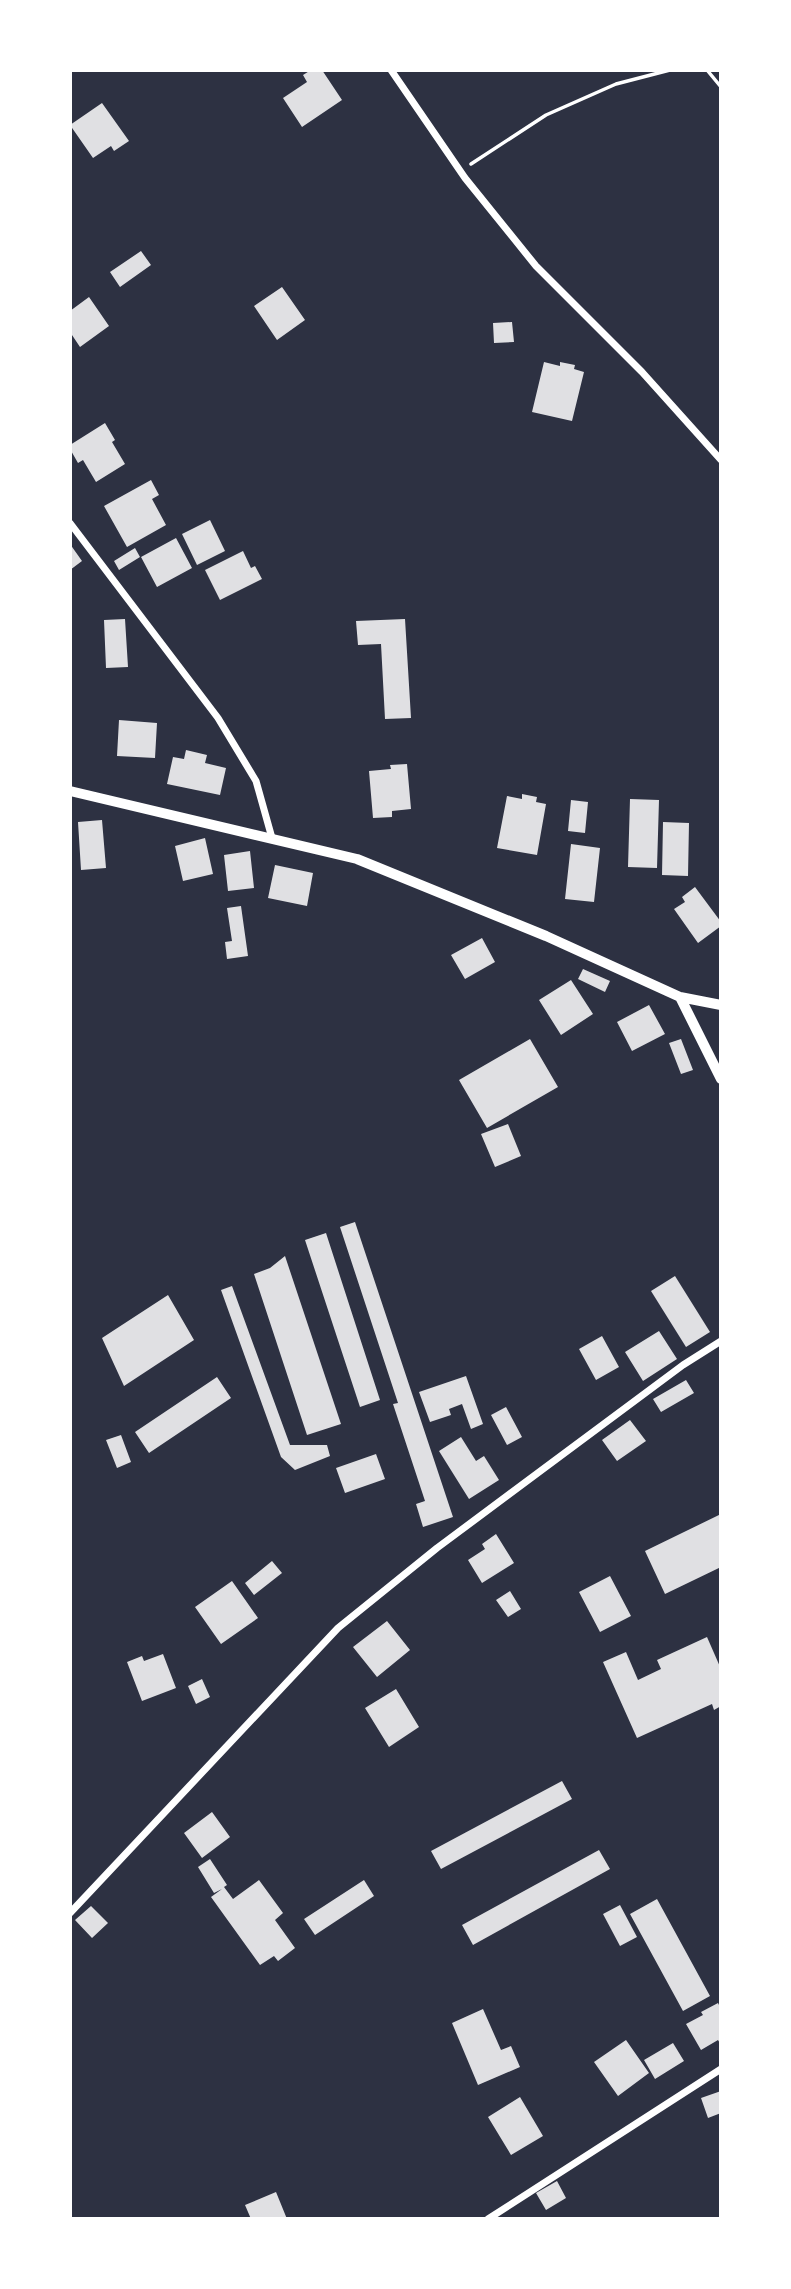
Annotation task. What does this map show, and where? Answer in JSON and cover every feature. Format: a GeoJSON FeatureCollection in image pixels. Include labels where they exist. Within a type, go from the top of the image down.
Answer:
{"type":"FeatureCollection","features":[{"type":"Feature","properties":{"kind":"street"},"geometry":{"type":"LineString","coordinates":[[391,70],[460,171],[536,266],[642,372],[721,460]]}},
{"type":"Feature","properties":{"kind":"street"},"geometry":{"type":"LineString","coordinates":[[70,523],[218,718],[256,781],[272,838]]}},
{"type":"Feature","properties":{"kind":"street"},"geometry":{"type":"LineString","coordinates":[[70,791],[357,859],[546,936],[680,997],[721,1005]]}},
{"type":"Feature","properties":{"kind":"street"},"geometry":{"type":"LineString","coordinates":[[680,997],[721,1079]]}},
{"type":"Feature","properties":{"kind":"street"},"geometry":{"type":"LineString","coordinates":[[70,1913],[338,1628],[437,1548],[682,1365],[721,1341]]}},
{"type":"Feature","properties":{"kind":"street"},"geometry":{"type":"LineString","coordinates":[[488,2219],[721,2069]]}},
{"type":"Feature","properties":{"kind":"path"},"geometry":{"type":"LineString","coordinates":[[460,171],[546,115],[616,84],[670,70]]}},
{"type":"Feature","properties":{"kind":"path"},"geometry":{"type":"LineString","coordinates":[[707,70],[721,87]]}},
{"type":"Feature","properties":{"kind":"building"},"geometry":{"type":"Polygon","coordinates":[[[311,70],[322,70],[342,100],[302,127],[283,98],[307,82],[303,75],[311,70]]]}},
{"type":"Feature","properties":{"kind":"building"},"geometry":{"type":"Polygon","coordinates":[[[102,103],[129,141],[114,151],[111,146],[93,158],[70,125],[102,103]]]}},
{"type":"Feature","properties":{"kind":"building"},"geometry":{"type":"Polygon","coordinates":[[[141,251],[151,265],[120,287],[110,272],[141,251]]]}},
{"type":"Feature","properties":{"kind":"building"},"geometry":{"type":"Polygon","coordinates":[[[282,287],[305,320],[277,340],[254,306],[282,287]]]}},
{"type":"Feature","properties":{"kind":"building"},"geometry":{"type":"Polygon","coordinates":[[[89,297],[109,326],[80,347],[70,332],[70,311],[89,297]]]}},
{"type":"Feature","properties":{"kind":"building"},"geometry":{"type":"Polygon","coordinates":[[[512,322],[514,342],[494,343],[493,323],[512,322]]]}},
{"type":"Feature","properties":{"kind":"building"},"geometry":{"type":"Polygon","coordinates":[[[544,362],[560,366],[560,362],[575,365],[574,369],[584,372],[572,421],[532,412],[544,362]]]}},
{"type":"Feature","properties":{"kind":"building"},"geometry":{"type":"Polygon","coordinates":[[[105,423],[125,464],[96,482],[83,460],[78,463],[70,445],[105,423]]]}},
{"type":"Feature","properties":{"kind":"building"},"geometry":{"type":"Polygon","coordinates":[[[151,480],[159,495],[152,499],[166,525],[127,547],[104,506],[151,480]]]}},
{"type":"Feature","properties":{"kind":"building"},"geometry":{"type":"Polygon","coordinates":[[[210,520],[225,551],[197,565],[182,534],[210,520]]]}},
{"type":"Feature","properties":{"kind":"building"},"geometry":{"type":"Polygon","coordinates":[[[176,538],[192,568],[157,587],[141,557],[176,538]]]}},
{"type":"Feature","properties":{"kind":"building"},"geometry":{"type":"Polygon","coordinates":[[[70,544],[82,561],[70,570],[70,544]]]}},
{"type":"Feature","properties":{"kind":"building"},"geometry":{"type":"Polygon","coordinates":[[[135,548],[140,557],[119,570],[114,561],[135,548]]]}},
{"type":"Feature","properties":{"kind":"building"},"geometry":{"type":"Polygon","coordinates":[[[243,551],[251,568],[255,566],[262,579],[220,600],[205,570],[243,551]]]}},
{"type":"Feature","properties":{"kind":"building"},"geometry":{"type":"Polygon","coordinates":[[[125,619],[128,667],[106,668],[104,620],[125,619]]]}},
{"type":"Feature","properties":{"kind":"building"},"geometry":{"type":"Polygon","coordinates":[[[405,619],[411,718],[385,719],[381,644],[358,645],[356,621],[405,619]]]}},
{"type":"Feature","properties":{"kind":"building"},"geometry":{"type":"Polygon","coordinates":[[[119,720],[157,723],[155,758],[117,756],[119,720]]]}},
{"type":"Feature","properties":{"kind":"building"},"geometry":{"type":"Polygon","coordinates":[[[186,750],[207,755],[205,763],[226,768],[220,795],[167,784],[173,757],[184,759],[186,750]]]}},
{"type":"Feature","properties":{"kind":"building"},"geometry":{"type":"Polygon","coordinates":[[[407,764],[411,809],[392,811],[392,817],[373,818],[369,771],[407,764]]]}},
{"type":"Feature","properties":{"kind":"building"},"geometry":{"type":"Polygon","coordinates":[[[522,794],[537,797],[536,802],[546,804],[537,855],[497,848],[507,796],[522,799],[522,794]]]}},
{"type":"Feature","properties":{"kind":"building"},"geometry":{"type":"Polygon","coordinates":[[[630,799],[659,800],[657,868],[628,867],[630,799]]]}},
{"type":"Feature","properties":{"kind":"building"},"geometry":{"type":"Polygon","coordinates":[[[571,800],[588,802],[585,833],[568,831],[571,800]]]}},
{"type":"Feature","properties":{"kind":"building"},"geometry":{"type":"Polygon","coordinates":[[[102,820],[106,868],[81,870],[78,822],[102,820]]]}},
{"type":"Feature","properties":{"kind":"building"},"geometry":{"type":"Polygon","coordinates":[[[663,822],[689,823],[688,876],[662,875],[663,822]]]}},
{"type":"Feature","properties":{"kind":"building"},"geometry":{"type":"Polygon","coordinates":[[[205,838],[213,874],[183,881],[175,846],[205,838]]]}},
{"type":"Feature","properties":{"kind":"building"},"geometry":{"type":"Polygon","coordinates":[[[571,844],[600,848],[594,902],[565,899],[571,844]]]}},
{"type":"Feature","properties":{"kind":"building"},"geometry":{"type":"Polygon","coordinates":[[[250,851],[254,888],[228,891],[224,855],[250,851]]]}},
{"type":"Feature","properties":{"kind":"building"},"geometry":{"type":"Polygon","coordinates":[[[275,865],[313,873],[307,906],[268,898],[275,865]]]}},
{"type":"Feature","properties":{"kind":"building"},"geometry":{"type":"Polygon","coordinates":[[[695,887],[721,922],[721,926],[698,943],[674,909],[685,902],[682,897],[695,887]]]}},
{"type":"Feature","properties":{"kind":"building"},"geometry":{"type":"Polygon","coordinates":[[[241,906],[248,956],[227,959],[225,942],[232,941],[227,908],[241,906]]]}},
{"type":"Feature","properties":{"kind":"building"},"geometry":{"type":"Polygon","coordinates":[[[482,938],[495,962],[465,979],[451,955],[482,938]]]}},
{"type":"Feature","properties":{"kind":"building"},"geometry":{"type":"Polygon","coordinates":[[[583,969],[610,981],[605,992],[578,979],[583,969]]]}},
{"type":"Feature","properties":{"kind":"building"},"geometry":{"type":"Polygon","coordinates":[[[571,980],[593,1014],[561,1035],[539,1000],[571,980]]]}},
{"type":"Feature","properties":{"kind":"building"},"geometry":{"type":"Polygon","coordinates":[[[649,1005],[665,1034],[632,1051],[617,1022],[649,1005]]]}},
{"type":"Feature","properties":{"kind":"building"},"geometry":{"type":"Polygon","coordinates":[[[530,1039],[558,1087],[487,1128],[459,1080],[530,1039]]]}},
{"type":"Feature","properties":{"kind":"building"},"geometry":{"type":"Polygon","coordinates":[[[681,1039],[693,1070],[681,1074],[669,1043],[681,1039]]]}},
{"type":"Feature","properties":{"kind":"building"},"geometry":{"type":"Polygon","coordinates":[[[508,1124],[521,1156],[495,1167],[481,1134],[508,1124]]]}},
{"type":"Feature","properties":{"kind":"building"},"geometry":{"type":"Polygon","coordinates":[[[355,1222],[453,1517],[423,1527],[416,1504],[425,1501],[393,1404],[398,1403],[340,1227],[355,1222]]]}},
{"type":"Feature","properties":{"kind":"building"},"geometry":{"type":"Polygon","coordinates":[[[326,1233],[380,1400],[360,1407],[305,1240],[326,1233]]]}},
{"type":"Feature","properties":{"kind":"building"},"geometry":{"type":"Polygon","coordinates":[[[285,1256],[341,1424],[307,1435],[254,1274],[270,1268],[285,1256]]]}},
{"type":"Feature","properties":{"kind":"building"},"geometry":{"type":"Polygon","coordinates":[[[675,1276],[710,1332],[686,1347],[651,1291],[675,1276]]]}},
{"type":"Feature","properties":{"kind":"building"},"geometry":{"type":"Polygon","coordinates":[[[232,1286],[290,1445],[327,1445],[330,1456],[295,1470],[281,1457],[221,1290],[232,1286]]]}},
{"type":"Feature","properties":{"kind":"building"},"geometry":{"type":"Polygon","coordinates":[[[168,1295],[194,1340],[124,1386],[102,1338],[168,1295]]]}},
{"type":"Feature","properties":{"kind":"building"},"geometry":{"type":"Polygon","coordinates":[[[659,1331],[677,1359],[643,1381],[625,1352],[659,1331]]]}},
{"type":"Feature","properties":{"kind":"building"},"geometry":{"type":"Polygon","coordinates":[[[602,1336],[619,1367],[596,1380],[579,1349],[602,1336]]]}},
{"type":"Feature","properties":{"kind":"building"},"geometry":{"type":"Polygon","coordinates":[[[466,1376],[483,1424],[471,1429],[462,1404],[449,1409],[451,1415],[430,1422],[419,1392],[466,1376]]]}},
{"type":"Feature","properties":{"kind":"building"},"geometry":{"type":"Polygon","coordinates":[[[217,1377],[231,1398],[149,1453],[135,1432],[217,1377]]]}},
{"type":"Feature","properties":{"kind":"building"},"geometry":{"type":"Polygon","coordinates":[[[686,1380],[694,1393],[661,1412],[653,1399],[686,1380]]]}},
{"type":"Feature","properties":{"kind":"building"},"geometry":{"type":"Polygon","coordinates":[[[506,1407],[522,1437],[507,1445],[491,1415],[506,1407]]]}},
{"type":"Feature","properties":{"kind":"building"},"geometry":{"type":"Polygon","coordinates":[[[630,1420],[646,1441],[617,1461],[602,1440],[630,1420]]]}},
{"type":"Feature","properties":{"kind":"building"},"geometry":{"type":"Polygon","coordinates":[[[121,1435],[131,1462],[117,1468],[106,1440],[121,1435]]]}},
{"type":"Feature","properties":{"kind":"building"},"geometry":{"type":"Polygon","coordinates":[[[461,1437],[476,1461],[484,1456],[499,1480],[469,1499],[439,1451],[461,1437]]]}},
{"type":"Feature","properties":{"kind":"building"},"geometry":{"type":"Polygon","coordinates":[[[376,1454],[385,1479],[345,1493],[336,1468],[376,1454]]]}},
{"type":"Feature","properties":{"kind":"building"},"geometry":{"type":"Polygon","coordinates":[[[721,1514],[721,1567],[665,1594],[645,1551],[721,1514]]]}},
{"type":"Feature","properties":{"kind":"building"},"geometry":{"type":"Polygon","coordinates":[[[496,1534],[514,1563],[482,1583],[468,1560],[485,1549],[482,1544],[496,1534]]]}},
{"type":"Feature","properties":{"kind":"building"},"geometry":{"type":"Polygon","coordinates":[[[272,1561],[282,1573],[254,1595],[245,1583],[272,1561]]]}},
{"type":"Feature","properties":{"kind":"building"},"geometry":{"type":"Polygon","coordinates":[[[610,1576],[631,1616],[600,1632],[579,1592],[610,1576]]]}},
{"type":"Feature","properties":{"kind":"building"},"geometry":{"type":"Polygon","coordinates":[[[232,1581],[258,1618],[221,1644],[195,1607],[232,1581]]]}},
{"type":"Feature","properties":{"kind":"building"},"geometry":{"type":"Polygon","coordinates":[[[510,1591],[521,1609],[508,1617],[496,1600],[510,1591]]]}},
{"type":"Feature","properties":{"kind":"building"},"geometry":{"type":"Polygon","coordinates":[[[387,1621],[410,1650],[377,1677],[353,1647],[387,1621]]]}},
{"type":"Feature","properties":{"kind":"building"},"geometry":{"type":"Polygon","coordinates":[[[707,1637],[721,1669],[721,1706],[714,1710],[712,1704],[637,1738],[603,1662],[626,1652],[638,1680],[661,1669],[657,1660],[707,1637]]]}},
{"type":"Feature","properties":{"kind":"building"},"geometry":{"type":"Polygon","coordinates":[[[163,1654],[176,1688],[142,1701],[127,1662],[142,1656],[144,1661],[163,1654]]]}},
{"type":"Feature","properties":{"kind":"building"},"geometry":{"type":"Polygon","coordinates":[[[202,1679],[210,1697],[196,1704],[188,1686],[202,1679]]]}},
{"type":"Feature","properties":{"kind":"building"},"geometry":{"type":"Polygon","coordinates":[[[396,1689],[419,1727],[389,1747],[365,1708],[396,1689]]]}},
{"type":"Feature","properties":{"kind":"building"},"geometry":{"type":"Polygon","coordinates":[[[562,1781],[572,1799],[441,1869],[431,1851],[562,1781]]]}},
{"type":"Feature","properties":{"kind":"building"},"geometry":{"type":"Polygon","coordinates":[[[212,1812],[230,1837],[202,1858],[184,1833],[212,1812]]]}},
{"type":"Feature","properties":{"kind":"building"},"geometry":{"type":"Polygon","coordinates":[[[599,1850],[610,1869],[473,1945],[462,1925],[599,1850]]]}},
{"type":"Feature","properties":{"kind":"building"},"geometry":{"type":"Polygon","coordinates":[[[210,1859],[233,1899],[259,1880],[283,1913],[275,1920],[295,1948],[278,1961],[274,1956],[260,1965],[211,1897],[222,1889],[214,1893],[198,1867],[210,1859]]]}},
{"type":"Feature","properties":{"kind":"building"},"geometry":{"type":"Polygon","coordinates":[[[364,1880],[374,1896],[315,1935],[304,1919],[364,1880]]]}},
{"type":"Feature","properties":{"kind":"building"},"geometry":{"type":"Polygon","coordinates":[[[657,1899],[710,1996],[683,2011],[630,1914],[657,1899]]]}},
{"type":"Feature","properties":{"kind":"building"},"geometry":{"type":"Polygon","coordinates":[[[620,1905],[637,1937],[620,1946],[603,1914],[620,1905]]]}},
{"type":"Feature","properties":{"kind":"building"},"geometry":{"type":"Polygon","coordinates":[[[91,1906],[108,1923],[92,1938],[75,1920],[91,1906]]]}},
{"type":"Feature","properties":{"kind":"building"},"geometry":{"type":"Polygon","coordinates":[[[718,2003],[721,2009],[721,2045],[718,2040],[701,2050],[686,2024],[718,2003]]]}},
{"type":"Feature","properties":{"kind":"building"},"geometry":{"type":"Polygon","coordinates":[[[483,2009],[501,2050],[511,2046],[520,2067],[478,2085],[452,2023],[483,2009]]]}},
{"type":"Feature","properties":{"kind":"building"},"geometry":{"type":"Polygon","coordinates":[[[626,2040],[649,2073],[618,2096],[594,2062],[626,2040]]]}},
{"type":"Feature","properties":{"kind":"building"},"geometry":{"type":"Polygon","coordinates":[[[673,2043],[684,2061],[655,2079],[644,2060],[673,2043]]]}},
{"type":"Feature","properties":{"kind":"building"},"geometry":{"type":"Polygon","coordinates":[[[721,2091],[721,2113],[708,2118],[701,2098],[721,2091]]]}},
{"type":"Feature","properties":{"kind":"building"},"geometry":{"type":"Polygon","coordinates":[[[520,2097],[543,2136],[511,2155],[488,2117],[520,2097]]]}},
{"type":"Feature","properties":{"kind":"building"},"geometry":{"type":"Polygon","coordinates":[[[557,2181],[566,2198],[546,2210],[536,2193],[557,2181]]]}},
{"type":"Feature","properties":{"kind":"building"},"geometry":{"type":"Polygon","coordinates":[[[276,2192],[287,2219],[251,2219],[245,2205],[276,2192]]]}}]}
